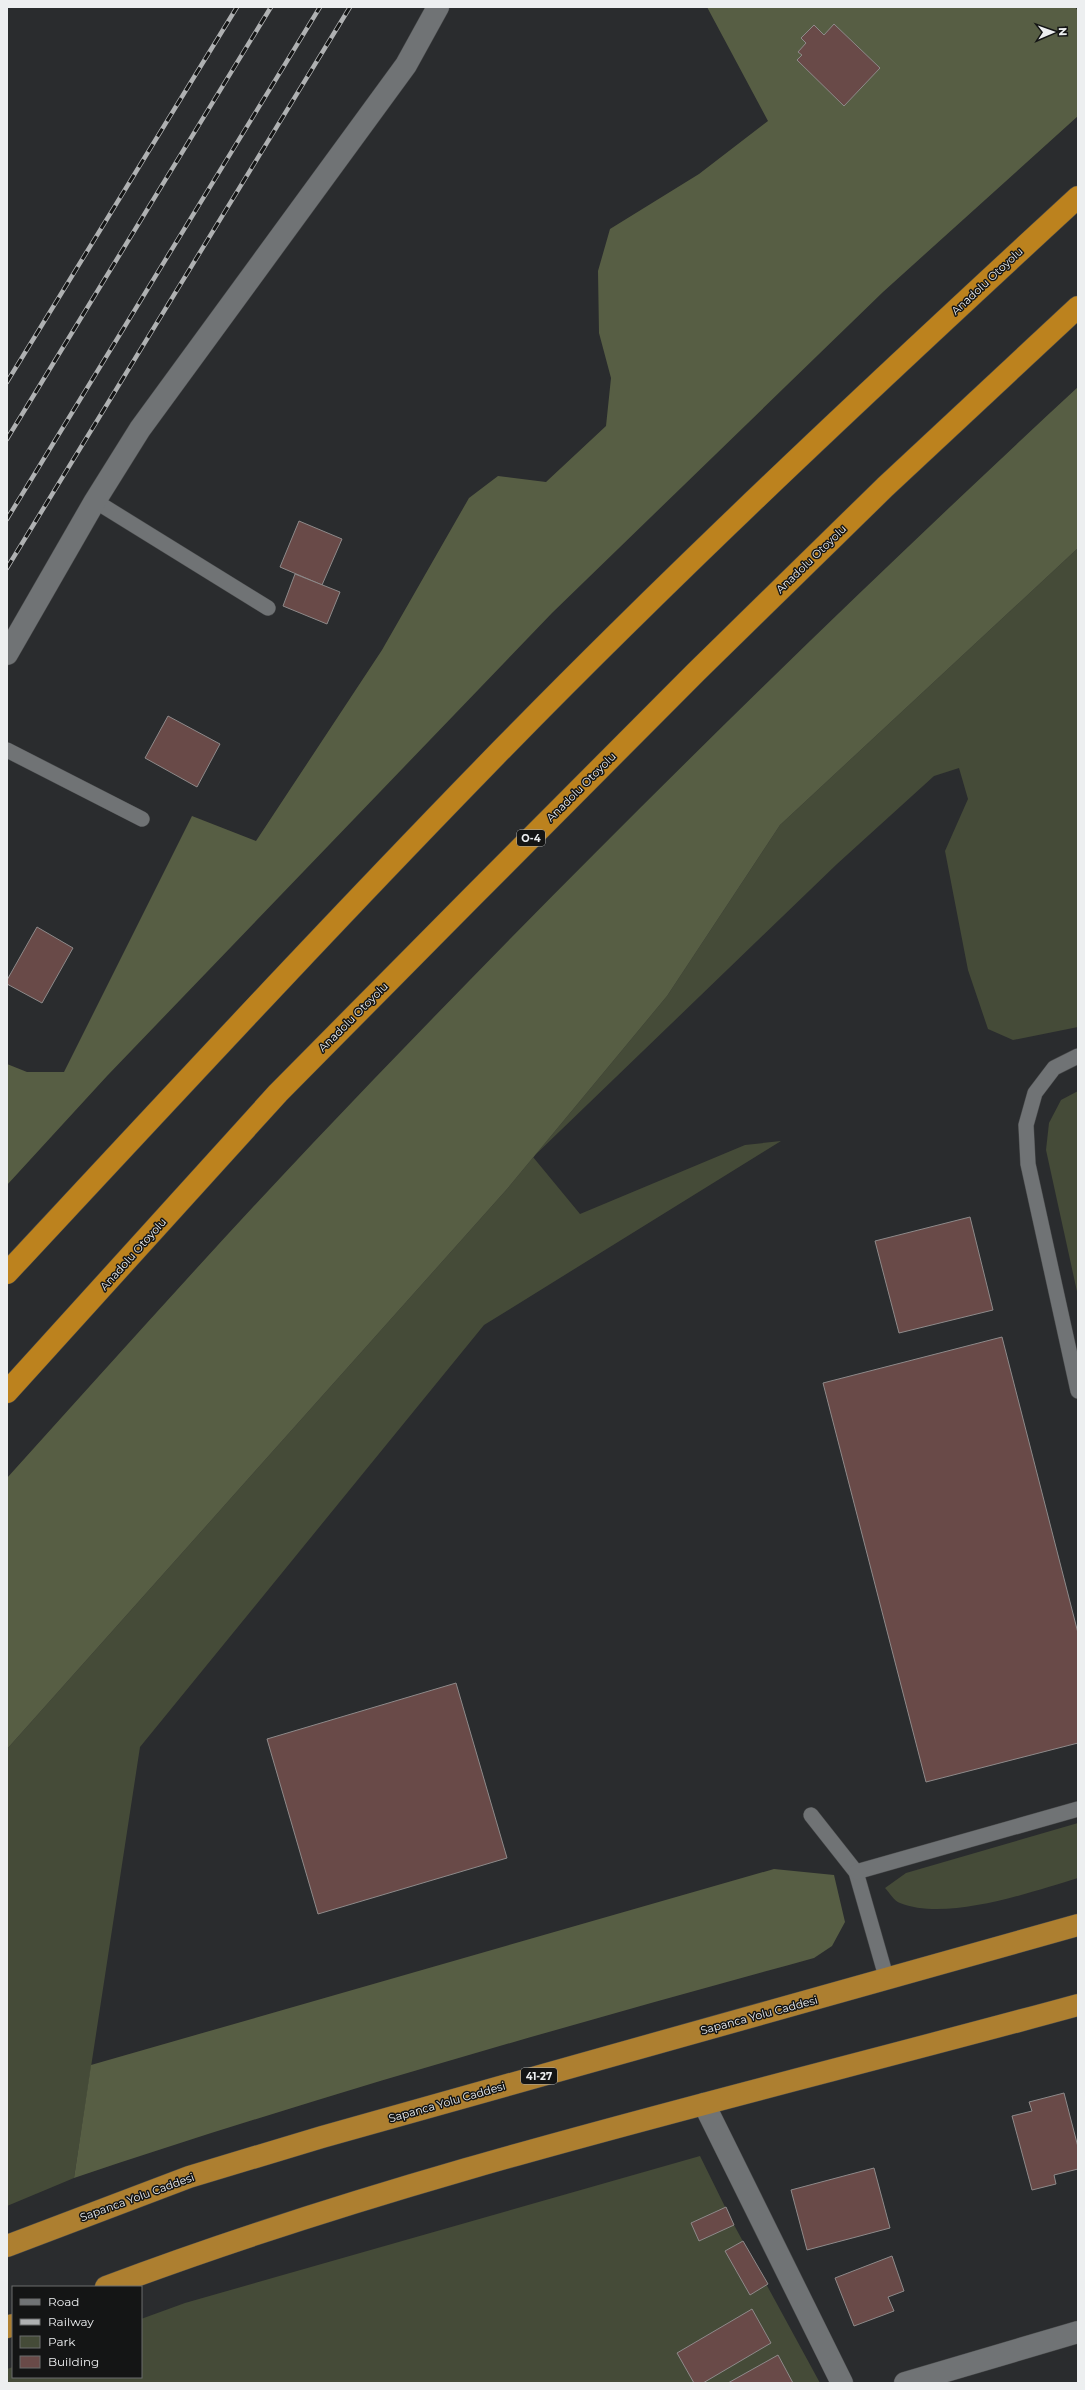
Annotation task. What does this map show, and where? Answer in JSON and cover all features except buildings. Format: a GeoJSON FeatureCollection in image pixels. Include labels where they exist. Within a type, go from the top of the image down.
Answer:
{"type":"FeatureCollection","features":[{"type":"Feature","properties":{"kind":"highway","name":"Anadolu Otoyolu"},"geometry":{"type":"LineString","coordinates":[[7,1273],[261,1000],[507,744],[756,498],[1078,197]]}},
{"type":"Feature","properties":{"kind":"highway","name":"Anadolu Otoyolu"},"geometry":{"type":"LineString","coordinates":[[7,1392],[278,1093],[696,672],[879,492],[1078,307]]}},
{"type":"Feature","properties":{"kind":"highway","name":"Sapanca Yolu Caddesi"},"geometry":{"type":"LineString","coordinates":[[7,2246],[190,2177],[322,2137],[887,1980],[1078,1925]]}},
{"type":"Feature","properties":{"kind":"highway"},"geometry":{"type":"LineString","coordinates":[[109,2286],[265,2231],[517,2155],[1078,2005]]}},
{"type":"Feature","properties":{"kind":"street"},"geometry":{"type":"LineString","coordinates":[[7,654],[95,501],[140,429],[406,65],[438,7]]}},
{"type":"Feature","properties":{"kind":"street"},"geometry":{"type":"LineString","coordinates":[[704,2104],[842,2383]]}},
{"type":"Feature","properties":{"kind":"street"},"geometry":{"type":"LineString","coordinates":[[905,2383],[1078,2332]]}},
{"type":"Feature","properties":{"kind":"lane"},"geometry":{"type":"LineString","coordinates":[[95,501],[268,608]]}},
{"type":"Feature","properties":{"kind":"lane"},"geometry":{"type":"LineString","coordinates":[[7,750],[142,819]]}},
{"type":"Feature","properties":{"kind":"lane"},"geometry":{"type":"LineString","coordinates":[[1078,1056],[1054,1068],[1042,1083],[1035,1093],[1026,1125],[1028,1164],[1078,1391]]}},
{"type":"Feature","properties":{"kind":"lane"},"geometry":{"type":"LineString","coordinates":[[856,1872],[1078,1808]]}},
{"type":"Feature","properties":{"kind":"lane"},"geometry":{"type":"LineString","coordinates":[[811,1815],[856,1872],[887,1980]]}},
{"type":"Feature","properties":{"kind":"green space"},"geometry":{"type":"Polygon","coordinates":[[[707,7],[1075,7],[1078,11],[1078,116],[883,292],[552,613],[107,1076],[7,1185],[7,1064],[27,1072],[64,1072],[192,816],[256,841],[382,650],[469,498],[498,476],[546,482],[606,426],[611,378],[599,333],[598,271],[610,229],[699,174],[768,121],[707,7]]]}},
{"type":"Feature","properties":{"kind":"green space"},"geometry":{"type":"Polygon","coordinates":[[[1078,387],[1078,548],[780,825],[667,996],[507,1189],[7,1749],[7,1478],[274,1184],[406,1046],[594,854],[882,572],[1078,387]]]}},
{"type":"Feature","properties":{"kind":"green space"},"geometry":{"type":"Polygon","coordinates":[[[1078,548],[1078,1027],[1013,1040],[988,1029],[968,970],[945,851],[968,799],[959,768],[934,776],[837,864],[536,1154],[667,996],[780,825],[1078,548]]]}},
{"type":"Feature","properties":{"kind":"green space"},"geometry":{"type":"Polygon","coordinates":[[[1078,1091],[1078,1296],[1046,1150],[1049,1123],[1061,1100],[1078,1091]]]}},
{"type":"Feature","properties":{"kind":"green space"},"geometry":{"type":"Polygon","coordinates":[[[781,1141],[484,1325],[140,1747],[74,2178],[7,2206],[7,1749],[507,1189],[533,1157],[580,1214],[745,1145],[781,1141]]]}},
{"type":"Feature","properties":{"kind":"green space"},"geometry":{"type":"Polygon","coordinates":[[[1078,1823],[1078,1878],[989,1903],[941,1909],[919,1908],[900,1903],[885,1888],[906,1873],[1078,1823]]]}},
{"type":"Feature","properties":{"kind":"green space"},"geometry":{"type":"Polygon","coordinates":[[[774,1869],[834,1875],[845,1922],[832,1946],[814,1958],[350,2090],[74,2178],[91,2065],[774,1869]]]}},
{"type":"Feature","properties":{"kind":"green space"},"geometry":{"type":"Polygon","coordinates":[[[700,2156],[734,2225],[820,2383],[7,2383],[7,2369],[12,2367],[12,2378],[142,2378],[142,2319],[185,2303],[700,2156]]]}},
{"type":"Feature","properties":{"kind":"railway"},"geometry":{"type":"LineString","coordinates":[[7,382],[237,7]]}},
{"type":"Feature","properties":{"kind":"railway"},"geometry":{"type":"LineString","coordinates":[[7,439],[271,7]]}},
{"type":"Feature","properties":{"kind":"railway"},"geometry":{"type":"LineString","coordinates":[[7,519],[320,7]]}},
{"type":"Feature","properties":{"kind":"railway"},"geometry":{"type":"LineString","coordinates":[[7,568],[350,7]]}}]}
